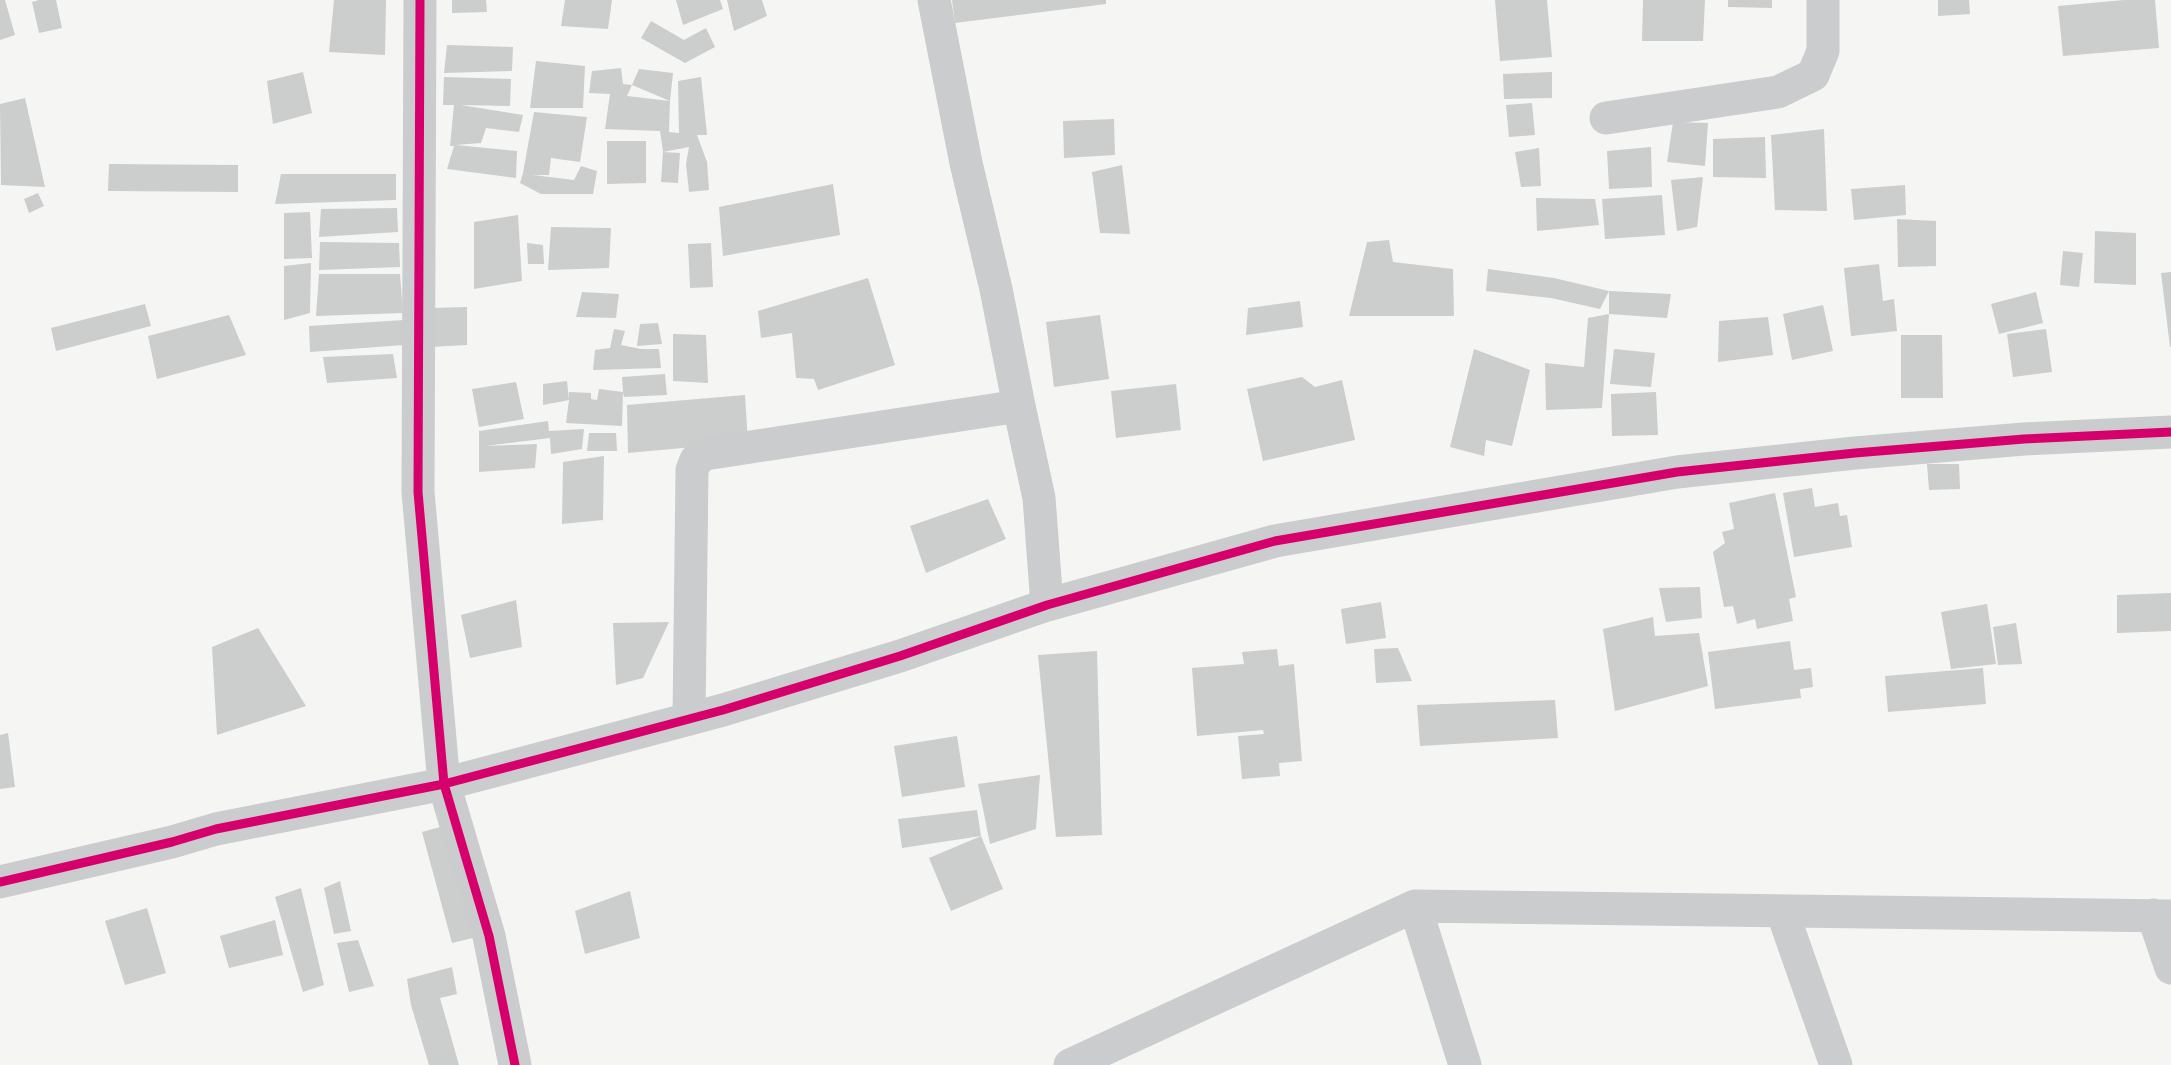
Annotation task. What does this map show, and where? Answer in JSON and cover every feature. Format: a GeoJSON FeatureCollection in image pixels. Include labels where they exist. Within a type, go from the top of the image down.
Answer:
{"type":"FeatureCollection","features":[{"type":"Feature","properties":{"kind":"street"},"geometry":{"type":"LineString","coordinates":[[420,0],[418,492],[444,784],[489,936],[515,1065]]}},
{"type":"Feature","properties":{"kind":"street"},"geometry":{"type":"LineString","coordinates":[[934,0],[966,163],[996,289],[1040,498],[1047,605]]}},
{"type":"Feature","properties":{"kind":"street"},"geometry":{"type":"LineString","coordinates":[[1606,118],[1778,92],[1813,75],[1823,51],[1823,0]]}},
{"type":"Feature","properties":{"kind":"street"},"geometry":{"type":"LineString","coordinates":[[689,719],[692,470],[696,460],[705,454],[1019,406]]}},
{"type":"Feature","properties":{"kind":"street"},"geometry":{"type":"LineString","coordinates":[[0,882],[149,848],[216,829],[444,784],[689,719],[900,656],[1047,605],[1275,541],[1677,472],[1855,453],[2013,440],[2171,432]]}},
{"type":"Feature","properties":{"kind":"street"},"geometry":{"type":"LineString","coordinates":[[1415,906],[1465,1065]]}},
{"type":"Feature","properties":{"kind":"street"},"geometry":{"type":"LineString","coordinates":[[1088,1061],[1415,906],[2162,915],[2171,968]]}},
{"type":"Feature","properties":{"kind":"street"},"geometry":{"type":"LineString","coordinates":[[1782,911],[1836,1065]]}},
{"type":"Feature","properties":{"kind":"building"},"geometry":{"type":"Polygon","coordinates":[[[0,0],[5,0],[15,35],[0,40],[0,0]]]}},
{"type":"Feature","properties":{"kind":"building"},"geometry":{"type":"Polygon","coordinates":[[[56,0],[62,28],[39,33],[32,2],[56,0]]]}},
{"type":"Feature","properties":{"kind":"building"},"geometry":{"type":"Polygon","coordinates":[[[334,0],[386,0],[385,55],[329,52],[334,0]]]}},
{"type":"Feature","properties":{"kind":"building"},"geometry":{"type":"Polygon","coordinates":[[[452,0],[486,0],[487,12],[452,13],[452,0]]]}},
{"type":"Feature","properties":{"kind":"building"},"geometry":{"type":"Polygon","coordinates":[[[565,0],[612,0],[608,29],[561,26],[565,0]]]}},
{"type":"Feature","properties":{"kind":"building"},"geometry":{"type":"Polygon","coordinates":[[[676,0],[720,0],[723,9],[683,25],[676,0]]]}},
{"type":"Feature","properties":{"kind":"building"},"geometry":{"type":"Polygon","coordinates":[[[727,0],[762,0],[767,16],[734,31],[727,0]]]}},
{"type":"Feature","properties":{"kind":"building"},"geometry":{"type":"Polygon","coordinates":[[[952,0],[1106,0],[1106,4],[955,23],[952,0]]]}},
{"type":"Feature","properties":{"kind":"building"},"geometry":{"type":"Polygon","coordinates":[[[1495,0],[1547,0],[1552,57],[1500,61],[1495,0]]]}},
{"type":"Feature","properties":{"kind":"building"},"geometry":{"type":"Polygon","coordinates":[[[1643,0],[1705,0],[1703,41],[1642,41],[1643,0]]]}},
{"type":"Feature","properties":{"kind":"building"},"geometry":{"type":"Polygon","coordinates":[[[1728,0],[1772,0],[1772,8],[1728,7],[1728,0]]]}},
{"type":"Feature","properties":{"kind":"building"},"geometry":{"type":"Polygon","coordinates":[[[1938,0],[1969,0],[1970,14],[1938,16],[1938,0]]]}},
{"type":"Feature","properties":{"kind":"building"},"geometry":{"type":"Polygon","coordinates":[[[2124,0],[2155,0],[2159,48],[2063,56],[2058,6],[2124,0]]]}},
{"type":"Feature","properties":{"kind":"building"},"geometry":{"type":"Polygon","coordinates":[[[651,21],[684,40],[706,28],[715,47],[685,63],[641,38],[651,21]]]}},
{"type":"Feature","properties":{"kind":"building"},"geometry":{"type":"Polygon","coordinates":[[[447,45],[513,47],[512,71],[444,73],[447,45]]]}},
{"type":"Feature","properties":{"kind":"building"},"geometry":{"type":"Polygon","coordinates":[[[536,61],[585,66],[583,108],[530,108],[536,61]]]}},
{"type":"Feature","properties":{"kind":"building"},"geometry":{"type":"Polygon","coordinates":[[[621,68],[623,84],[632,85],[627,96],[670,101],[669,132],[679,133],[678,81],[701,77],[707,135],[697,135],[707,162],[709,190],[689,192],[686,164],[689,147],[663,152],[660,131],[605,129],[610,94],[589,93],[592,71],[621,68]]]}},
{"type":"Feature","properties":{"kind":"building"},"geometry":{"type":"Polygon","coordinates":[[[639,69],[673,73],[670,101],[632,85],[639,69]]]}},
{"type":"Feature","properties":{"kind":"building"},"geometry":{"type":"Polygon","coordinates":[[[303,72],[312,113],[273,124],[267,81],[303,72]]]}},
{"type":"Feature","properties":{"kind":"building"},"geometry":{"type":"Polygon","coordinates":[[[1552,72],[1552,98],[1504,99],[1503,74],[1552,72]]]}},
{"type":"Feature","properties":{"kind":"building"},"geometry":{"type":"Polygon","coordinates":[[[444,77],[511,79],[510,106],[461,105],[523,115],[519,132],[486,128],[481,143],[456,145],[517,151],[516,178],[447,169],[454,146],[450,146],[454,105],[443,105],[444,77]]]}},
{"type":"Feature","properties":{"kind":"building"},"geometry":{"type":"Polygon","coordinates":[[[25,98],[45,187],[1,185],[0,104],[25,98]]]}},
{"type":"Feature","properties":{"kind":"building"},"geometry":{"type":"Polygon","coordinates":[[[1532,103],[1535,135],[1509,137],[1506,105],[1532,103]]]}},
{"type":"Feature","properties":{"kind":"building"},"geometry":{"type":"Polygon","coordinates":[[[534,112],[587,117],[580,162],[551,158],[549,175],[533,175],[574,180],[581,166],[597,171],[593,194],[541,194],[520,183],[534,112]]]}},
{"type":"Feature","properties":{"kind":"building"},"geometry":{"type":"Polygon","coordinates":[[[1114,119],[1115,155],[1064,158],[1063,121],[1114,119]]]}},
{"type":"Feature","properties":{"kind":"building"},"geometry":{"type":"Polygon","coordinates":[[[1673,122],[1708,123],[1705,166],[1667,162],[1673,122]]]}},
{"type":"Feature","properties":{"kind":"building"},"geometry":{"type":"Polygon","coordinates":[[[1824,129],[1827,211],[1775,210],[1771,135],[1824,129]]]}},
{"type":"Feature","properties":{"kind":"building"},"geometry":{"type":"Polygon","coordinates":[[[1765,137],[1766,178],[1713,177],[1713,139],[1765,137]]]}},
{"type":"Feature","properties":{"kind":"building"},"geometry":{"type":"Polygon","coordinates":[[[607,141],[646,141],[646,183],[607,184],[607,141]]]}},
{"type":"Feature","properties":{"kind":"building"},"geometry":{"type":"Polygon","coordinates":[[[1651,147],[1652,187],[1609,189],[1607,151],[1651,147]]]}},
{"type":"Feature","properties":{"kind":"building"},"geometry":{"type":"Polygon","coordinates":[[[1539,148],[1541,186],[1521,187],[1515,152],[1539,148]]]}},
{"type":"Feature","properties":{"kind":"building"},"geometry":{"type":"Polygon","coordinates":[[[663,152],[680,153],[678,183],[661,182],[663,152]]]}},
{"type":"Feature","properties":{"kind":"building"},"geometry":{"type":"Polygon","coordinates":[[[109,164],[238,165],[238,192],[108,191],[109,164]]]}},
{"type":"Feature","properties":{"kind":"building"},"geometry":{"type":"Polygon","coordinates":[[[1122,165],[1130,234],[1100,233],[1092,172],[1122,165]]]}},
{"type":"Feature","properties":{"kind":"building"},"geometry":{"type":"Polygon","coordinates":[[[281,174],[396,174],[396,200],[275,204],[281,174]]]}},
{"type":"Feature","properties":{"kind":"building"},"geometry":{"type":"Polygon","coordinates":[[[1703,177],[1697,227],[1677,231],[1671,180],[1703,177]]]}},
{"type":"Feature","properties":{"kind":"building"},"geometry":{"type":"Polygon","coordinates":[[[833,184],[840,235],[723,256],[719,207],[833,184]]]}},
{"type":"Feature","properties":{"kind":"building"},"geometry":{"type":"Polygon","coordinates":[[[1905,185],[1906,215],[1854,220],[1851,189],[1905,185]]]}},
{"type":"Feature","properties":{"kind":"building"},"geometry":{"type":"Polygon","coordinates":[[[38,193],[44,206],[29,213],[24,199],[38,193]]]}},
{"type":"Feature","properties":{"kind":"building"},"geometry":{"type":"Polygon","coordinates":[[[1662,195],[1665,235],[1605,239],[1602,199],[1662,195]]]}},
{"type":"Feature","properties":{"kind":"building"},"geometry":{"type":"Polygon","coordinates":[[[1536,198],[1595,199],[1599,225],[1537,231],[1536,198]]]}},
{"type":"Feature","properties":{"kind":"building"},"geometry":{"type":"Polygon","coordinates":[[[397,208],[398,232],[319,237],[321,209],[397,208]]]}},
{"type":"Feature","properties":{"kind":"building"},"geometry":{"type":"Polygon","coordinates":[[[310,212],[312,258],[284,259],[284,213],[310,212]]]}},
{"type":"Feature","properties":{"kind":"building"},"geometry":{"type":"Polygon","coordinates":[[[518,215],[522,281],[474,289],[474,222],[518,215]]]}},
{"type":"Feature","properties":{"kind":"building"},"geometry":{"type":"Polygon","coordinates":[[[1897,219],[1936,221],[1936,266],[1898,267],[1897,219]]]}},
{"type":"Feature","properties":{"kind":"building"},"geometry":{"type":"Polygon","coordinates":[[[551,227],[611,228],[609,268],[548,270],[551,227]]]}},
{"type":"Feature","properties":{"kind":"building"},"geometry":{"type":"Polygon","coordinates":[[[2095,231],[2136,233],[2136,285],[2094,283],[2095,231]]]}},
{"type":"Feature","properties":{"kind":"building"},"geometry":{"type":"Polygon","coordinates":[[[1389,240],[1393,262],[1453,269],[1454,316],[1349,316],[1367,242],[1389,240]]]}},
{"type":"Feature","properties":{"kind":"building"},"geometry":{"type":"Polygon","coordinates":[[[320,242],[399,243],[400,267],[319,270],[320,242]]]}},
{"type":"Feature","properties":{"kind":"building"},"geometry":{"type":"Polygon","coordinates":[[[527,243],[543,245],[544,264],[528,264],[527,243]]]}},
{"type":"Feature","properties":{"kind":"building"},"geometry":{"type":"Polygon","coordinates":[[[711,243],[713,287],[690,288],[688,244],[711,243]]]}},
{"type":"Feature","properties":{"kind":"building"},"geometry":{"type":"Polygon","coordinates":[[[2063,251],[2083,253],[2079,287],[2060,285],[2063,251]]]}},
{"type":"Feature","properties":{"kind":"building"},"geometry":{"type":"Polygon","coordinates":[[[311,263],[310,313],[284,320],[284,266],[311,263]]]}},
{"type":"Feature","properties":{"kind":"building"},"geometry":{"type":"Polygon","coordinates":[[[1879,264],[1883,301],[1894,299],[1897,331],[1851,336],[1844,268],[1879,264]]]}},
{"type":"Feature","properties":{"kind":"building"},"geometry":{"type":"Polygon","coordinates":[[[1488,269],[1554,278],[1609,291],[1600,309],[1551,298],[1486,291],[1488,269]]]}},
{"type":"Feature","properties":{"kind":"building"},"geometry":{"type":"Polygon","coordinates":[[[2171,272],[2171,347],[2170,347],[2161,273],[2171,272]]]}},
{"type":"Feature","properties":{"kind":"building"},"geometry":{"type":"Polygon","coordinates":[[[319,274],[400,274],[403,313],[316,316],[319,274]]]}},
{"type":"Feature","properties":{"kind":"building"},"geometry":{"type":"Polygon","coordinates":[[[868,278],[895,365],[818,390],[814,379],[796,378],[792,333],[761,338],[758,311],[868,278]]]}},
{"type":"Feature","properties":{"kind":"building"},"geometry":{"type":"Polygon","coordinates":[[[1609,291],[1671,294],[1667,318],[1609,314],[1609,291]]]}},
{"type":"Feature","properties":{"kind":"building"},"geometry":{"type":"Polygon","coordinates":[[[582,292],[619,294],[616,318],[576,317],[582,292]]]}},
{"type":"Feature","properties":{"kind":"building"},"geometry":{"type":"Polygon","coordinates":[[[2036,292],[2043,323],[1999,334],[1991,304],[2036,292]]]}},
{"type":"Feature","properties":{"kind":"building"},"geometry":{"type":"Polygon","coordinates":[[[1300,301],[1303,327],[1246,335],[1248,308],[1300,301]]]}},
{"type":"Feature","properties":{"kind":"building"},"geometry":{"type":"Polygon","coordinates":[[[145,304],[151,326],[56,351],[51,328],[145,304]]]}},
{"type":"Feature","properties":{"kind":"building"},"geometry":{"type":"Polygon","coordinates":[[[1823,305],[1833,351],[1792,360],[1783,314],[1823,305]]]}},
{"type":"Feature","properties":{"kind":"building"},"geometry":{"type":"Polygon","coordinates":[[[467,307],[467,345],[430,347],[431,308],[467,307]]]}},
{"type":"Feature","properties":{"kind":"building"},"geometry":{"type":"Polygon","coordinates":[[[1609,314],[1602,408],[1546,410],[1545,363],[1584,367],[1588,318],[1609,314]]]}},
{"type":"Feature","properties":{"kind":"building"},"geometry":{"type":"Polygon","coordinates":[[[229,315],[246,355],[157,379],[148,336],[229,315]]]}},
{"type":"Feature","properties":{"kind":"building"},"geometry":{"type":"Polygon","coordinates":[[[1100,315],[1109,379],[1054,387],[1046,322],[1100,315]]]}},
{"type":"Feature","properties":{"kind":"building"},"geometry":{"type":"Polygon","coordinates":[[[1768,317],[1773,355],[1718,362],[1719,321],[1768,317]]]}},
{"type":"Feature","properties":{"kind":"building"},"geometry":{"type":"Polygon","coordinates":[[[404,320],[404,345],[310,352],[309,326],[404,320]]]}},
{"type":"Feature","properties":{"kind":"building"},"geometry":{"type":"Polygon","coordinates":[[[658,323],[662,344],[637,346],[640,324],[658,323]]]}},
{"type":"Feature","properties":{"kind":"building"},"geometry":{"type":"Polygon","coordinates":[[[614,329],[625,331],[621,345],[641,349],[659,349],[661,368],[593,370],[595,350],[610,348],[614,329]]]}},
{"type":"Feature","properties":{"kind":"building"},"geometry":{"type":"Polygon","coordinates":[[[2046,329],[2052,372],[2013,377],[2007,334],[2046,329]]]}},
{"type":"Feature","properties":{"kind":"building"},"geometry":{"type":"Polygon","coordinates":[[[673,334],[706,335],[708,383],[673,381],[673,334]]]}},
{"type":"Feature","properties":{"kind":"building"},"geometry":{"type":"Polygon","coordinates":[[[1901,335],[1942,335],[1943,398],[1901,398],[1901,335]]]}},
{"type":"Feature","properties":{"kind":"building"},"geometry":{"type":"Polygon","coordinates":[[[1474,349],[1530,370],[1512,446],[1486,440],[1484,456],[1450,447],[1474,349]]]}},
{"type":"Feature","properties":{"kind":"building"},"geometry":{"type":"Polygon","coordinates":[[[1614,349],[1655,353],[1651,387],[1610,384],[1614,349]]]}},
{"type":"Feature","properties":{"kind":"building"},"geometry":{"type":"Polygon","coordinates":[[[393,354],[397,378],[327,383],[323,357],[393,354]]]}},
{"type":"Feature","properties":{"kind":"building"},"geometry":{"type":"Polygon","coordinates":[[[665,374],[667,395],[624,397],[622,377],[665,374]]]}},
{"type":"Feature","properties":{"kind":"building"},"geometry":{"type":"Polygon","coordinates":[[[1302,377],[1315,387],[1342,380],[1355,440],[1263,461],[1247,389],[1302,377]]]}},
{"type":"Feature","properties":{"kind":"building"},"geometry":{"type":"Polygon","coordinates":[[[567,381],[569,400],[543,405],[543,384],[567,381]]]}},
{"type":"Feature","properties":{"kind":"building"},"geometry":{"type":"Polygon","coordinates":[[[516,382],[524,419],[479,427],[472,389],[516,382]]]}},
{"type":"Feature","properties":{"kind":"building"},"geometry":{"type":"Polygon","coordinates":[[[1176,384],[1181,430],[1116,438],[1111,391],[1176,384]]]}},
{"type":"Feature","properties":{"kind":"building"},"geometry":{"type":"Polygon","coordinates":[[[599,389],[623,392],[622,426],[566,423],[569,392],[591,393],[591,399],[597,400],[599,389]]]}},
{"type":"Feature","properties":{"kind":"building"},"geometry":{"type":"Polygon","coordinates":[[[1656,392],[1658,435],[1612,436],[1611,394],[1656,392]]]}},
{"type":"Feature","properties":{"kind":"building"},"geometry":{"type":"Polygon","coordinates":[[[745,395],[748,442],[628,453],[627,405],[745,395]]]}},
{"type":"Feature","properties":{"kind":"building"},"geometry":{"type":"Polygon","coordinates":[[[548,421],[549,431],[584,429],[582,449],[551,454],[550,438],[485,446],[537,444],[535,468],[479,472],[479,431],[548,421]]]}},
{"type":"Feature","properties":{"kind":"building"},"geometry":{"type":"Polygon","coordinates":[[[589,433],[616,433],[617,451],[587,451],[589,433]]]}},
{"type":"Feature","properties":{"kind":"building"},"geometry":{"type":"Polygon","coordinates":[[[604,456],[603,520],[562,524],[563,462],[604,456]]]}},
{"type":"Feature","properties":{"kind":"building"},"geometry":{"type":"Polygon","coordinates":[[[1927,464],[1959,464],[1960,489],[1929,490],[1927,464]]]}},
{"type":"Feature","properties":{"kind":"building"},"geometry":{"type":"Polygon","coordinates":[[[1812,488],[1815,507],[1838,503],[1840,516],[1847,515],[1852,547],[1794,557],[1783,493],[1812,488]]]}},
{"type":"Feature","properties":{"kind":"building"},"geometry":{"type":"Polygon","coordinates":[[[1775,493],[1796,597],[1789,599],[1793,621],[1757,629],[1755,619],[1737,624],[1733,606],[1724,607],[1713,552],[1725,543],[1722,532],[1734,529],[1729,503],[1775,493]]]}},
{"type":"Feature","properties":{"kind":"building"},"geometry":{"type":"Polygon","coordinates":[[[988,499],[1006,539],[926,573],[910,526],[988,499]]]}},
{"type":"Feature","properties":{"kind":"building"},"geometry":{"type":"Polygon","coordinates":[[[1700,587],[1702,618],[1666,622],[1659,588],[1700,587]]]}},
{"type":"Feature","properties":{"kind":"building"},"geometry":{"type":"Polygon","coordinates":[[[2171,593],[2171,631],[2117,633],[2117,595],[2171,593]]]}},
{"type":"Feature","properties":{"kind":"building"},"geometry":{"type":"Polygon","coordinates":[[[516,600],[522,647],[470,658],[461,615],[516,600]]]}},
{"type":"Feature","properties":{"kind":"building"},"geometry":{"type":"Polygon","coordinates":[[[1381,602],[1386,638],[1346,644],[1341,609],[1381,602]]]}},
{"type":"Feature","properties":{"kind":"building"},"geometry":{"type":"Polygon","coordinates":[[[1987,604],[1996,664],[1951,669],[1941,612],[1987,604]]]}},
{"type":"Feature","properties":{"kind":"building"},"geometry":{"type":"Polygon","coordinates":[[[1653,617],[1655,636],[1699,633],[1708,686],[1615,711],[1603,629],[1653,617]]]}},
{"type":"Feature","properties":{"kind":"building"},"geometry":{"type":"Polygon","coordinates":[[[669,622],[643,678],[616,685],[613,623],[669,622]]]}},
{"type":"Feature","properties":{"kind":"building"},"geometry":{"type":"Polygon","coordinates":[[[2016,623],[2022,664],[1998,665],[1993,627],[2016,623]]]}},
{"type":"Feature","properties":{"kind":"building"},"geometry":{"type":"Polygon","coordinates":[[[258,628],[306,706],[217,735],[212,647],[258,628]]]}},
{"type":"Feature","properties":{"kind":"building"},"geometry":{"type":"Polygon","coordinates":[[[1790,641],[1794,670],[1811,668],[1813,687],[1800,689],[1801,698],[1715,709],[1708,652],[1790,641]]]}},
{"type":"Feature","properties":{"kind":"building"},"geometry":{"type":"Polygon","coordinates":[[[1398,648],[1412,681],[1376,683],[1374,649],[1398,648]]]}},
{"type":"Feature","properties":{"kind":"building"},"geometry":{"type":"Polygon","coordinates":[[[1277,649],[1279,666],[1294,664],[1302,761],[1279,763],[1280,776],[1242,779],[1238,736],[1264,734],[1263,730],[1197,736],[1192,668],[1244,664],[1242,652],[1277,649]]]}},
{"type":"Feature","properties":{"kind":"building"},"geometry":{"type":"Polygon","coordinates":[[[1097,651],[1102,835],[1056,837],[1038,655],[1097,651]]]}},
{"type":"Feature","properties":{"kind":"building"},"geometry":{"type":"Polygon","coordinates":[[[1983,668],[1986,704],[1888,712],[1885,676],[1983,668]]]}},
{"type":"Feature","properties":{"kind":"building"},"geometry":{"type":"Polygon","coordinates":[[[1555,700],[1558,738],[1420,746],[1417,705],[1555,700]]]}},
{"type":"Feature","properties":{"kind":"building"},"geometry":{"type":"Polygon","coordinates":[[[8,733],[15,787],[0,789],[0,735],[8,733]]]}},
{"type":"Feature","properties":{"kind":"building"},"geometry":{"type":"Polygon","coordinates":[[[957,736],[965,787],[902,797],[894,746],[957,736]]]}},
{"type":"Feature","properties":{"kind":"building"},"geometry":{"type":"Polygon","coordinates":[[[1040,775],[1036,829],[990,844],[978,784],[1040,775]]]}},
{"type":"Feature","properties":{"kind":"building"},"geometry":{"type":"Polygon","coordinates":[[[977,810],[981,836],[902,848],[898,819],[977,810]]]}},
{"type":"Feature","properties":{"kind":"building"},"geometry":{"type":"Polygon","coordinates":[[[451,824],[481,936],[452,943],[422,832],[451,824]]]}},
{"type":"Feature","properties":{"kind":"building"},"geometry":{"type":"Polygon","coordinates":[[[981,836],[1003,889],[951,911],[929,858],[981,836]]]}},
{"type":"Feature","properties":{"kind":"building"},"geometry":{"type":"Polygon","coordinates":[[[340,881],[351,931],[334,934],[324,888],[340,881]]]}},
{"type":"Feature","properties":{"kind":"building"},"geometry":{"type":"Polygon","coordinates":[[[301,888],[324,985],[303,992],[275,897],[301,888]]]}},
{"type":"Feature","properties":{"kind":"building"},"geometry":{"type":"Polygon","coordinates":[[[630,891],[640,938],[585,954],[575,911],[630,891]]]}},
{"type":"Feature","properties":{"kind":"building"},"geometry":{"type":"Polygon","coordinates":[[[147,908],[166,973],[125,985],[105,921],[147,908]]]}},
{"type":"Feature","properties":{"kind":"building"},"geometry":{"type":"Polygon","coordinates":[[[275,920],[283,955],[229,968],[220,936],[275,920]]]}},
{"type":"Feature","properties":{"kind":"building"},"geometry":{"type":"Polygon","coordinates":[[[358,940],[374,986],[349,992],[337,943],[358,940]]]}},
{"type":"Feature","properties":{"kind":"building"},"geometry":{"type":"Polygon","coordinates":[[[452,967],[457,994],[440,998],[459,1065],[429,1065],[411,1005],[407,979],[452,967]]]}},
{"type":"Feature","properties":{"kind":"cycle path"},"geometry":{"type":"LineString","coordinates":[[420,0],[418,492],[444,784],[489,936],[515,1065]]}},
{"type":"Feature","properties":{"kind":"cycle path"},"geometry":{"type":"LineString","coordinates":[[0,882],[172,842],[216,829],[444,784],[723,710],[900,656],[1047,605],[1275,541],[1677,472],[1855,453],[2024,439],[2171,432]]}}]}
